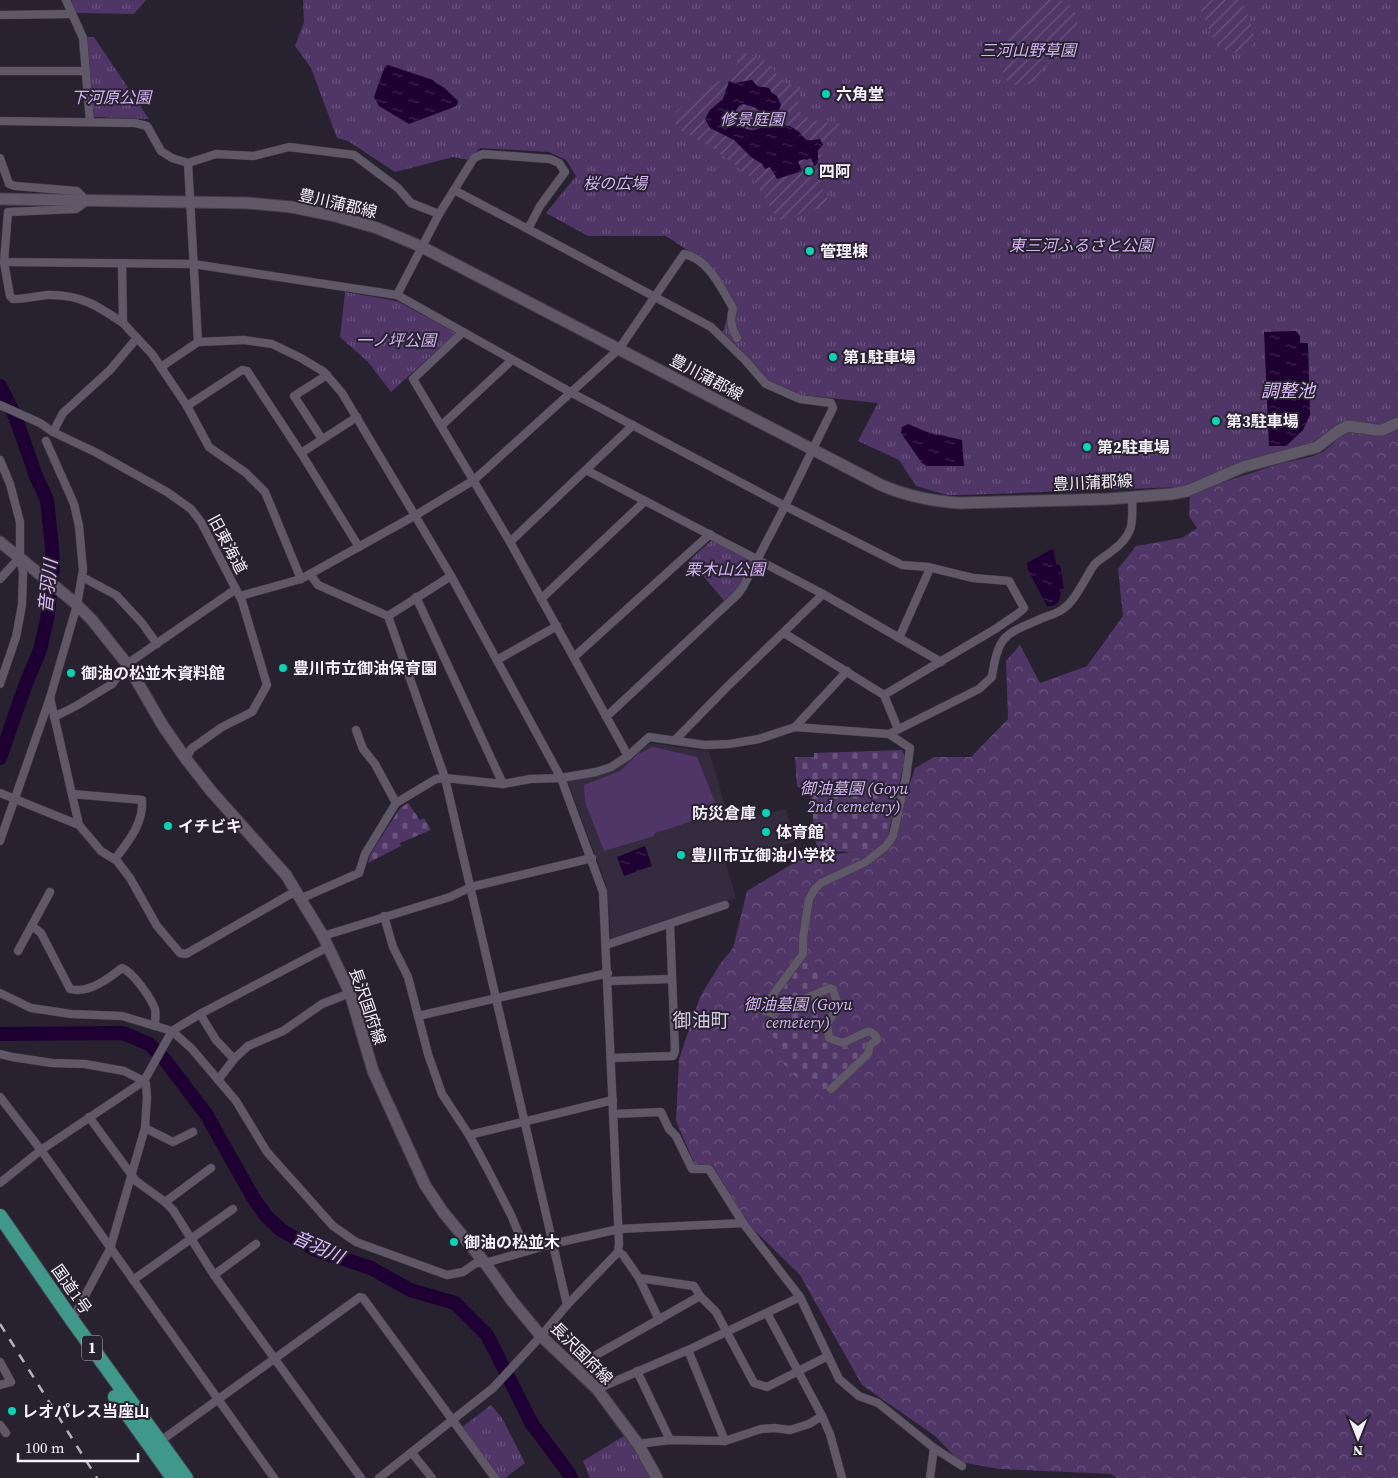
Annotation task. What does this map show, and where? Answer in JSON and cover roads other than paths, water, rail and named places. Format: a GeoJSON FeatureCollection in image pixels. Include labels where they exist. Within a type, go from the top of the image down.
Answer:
{"type":"FeatureCollection","features":[{"type":"Feature","properties":{"kind":"highway","name":"国道1号"},"geometry":{"type":"LineString","coordinates":[[0,1216],[186,1478]]}},
{"type":"Feature","properties":{"kind":"highway","name":"国道1号"},"geometry":{"type":"LineString","coordinates":[[0,1230],[173,1478]]}},
{"type":"Feature","properties":{"kind":"main road","name":"豊川蒲郡線"},"geometry":{"type":"LineString","coordinates":[[0,199],[248,203],[300,209],[335,216],[377,228],[422,246],[813,452],[897,492],[940,501],[959,503],[1160,496],[1187,491],[1243,468],[1317,447],[1323,444],[1326,439],[1348,426],[1382,430],[1398,423]]}},
{"type":"Feature","properties":{"kind":"main road","name":"長沢国府線"},"geometry":{"type":"LineString","coordinates":[[0,542],[76,604],[92,620],[127,664],[186,759],[211,791],[286,875],[325,941],[350,994],[373,1071],[425,1185],[443,1212],[541,1336],[598,1389],[638,1444],[656,1478]]}},
{"type":"Feature","properties":{"kind":"street"},"geometry":{"type":"LineString","coordinates":[[66,0],[83,38],[90,122]]}},
{"type":"Feature","properties":{"kind":"street"},"geometry":{"type":"LineString","coordinates":[[0,15],[72,14]]}},
{"type":"Feature","properties":{"kind":"street"},"geometry":{"type":"LineString","coordinates":[[0,71],[85,71]]}},
{"type":"Feature","properties":{"kind":"street"},"geometry":{"type":"LineString","coordinates":[[0,121],[135,123],[147,126],[161,151],[172,158],[188,163],[216,154],[254,156],[289,147],[354,155],[398,188],[411,203],[439,214]]}},
{"type":"Feature","properties":{"kind":"street"},"geometry":{"type":"LineString","coordinates":[[397,295],[439,214],[474,158],[483,154],[550,159],[559,163],[565,172],[540,206],[528,229]]}},
{"type":"Feature","properties":{"kind":"street"},"geometry":{"type":"LineString","coordinates":[[0,158],[9,184],[77,191],[87,201],[76,209],[8,212],[4,262],[10,296],[13,299],[46,295],[67,295],[93,303],[123,323],[161,366],[187,406],[209,447],[246,473],[265,492],[301,579]]}},
{"type":"Feature","properties":{"kind":"street"},"geometry":{"type":"LineString","coordinates":[[188,163],[198,342]]}},
{"type":"Feature","properties":{"kind":"street"},"geometry":{"type":"LineString","coordinates":[[454,190],[711,327],[745,360],[766,384],[800,399],[831,403],[833,408],[813,452],[738,594],[606,718]]}},
{"type":"Feature","properties":{"kind":"street"},"geometry":{"type":"LineString","coordinates":[[186,759],[191,749],[222,727],[252,712],[267,685],[238,592],[301,579],[416,515],[474,480],[619,349],[684,254],[692,256],[708,268],[733,308],[730,318],[731,327],[737,338]]}},
{"type":"Feature","properties":{"kind":"street"},"geometry":{"type":"LineString","coordinates":[[4,262],[193,264],[397,295],[572,393],[785,506],[902,565],[928,567],[973,578],[1009,581],[1024,608],[1022,611],[997,628],[884,695]]}},
{"type":"Feature","properties":{"kind":"street"},"geometry":{"type":"LineString","coordinates":[[122,264],[123,323]]}},
{"type":"Feature","properties":{"kind":"street"},"geometry":{"type":"LineString","coordinates":[[463,332],[413,379],[510,542],[628,756]]}},
{"type":"Feature","properties":{"kind":"street"},"geometry":{"type":"LineString","coordinates":[[53,432],[63,413],[110,370],[137,338]]}},
{"type":"Feature","properties":{"kind":"street"},"geometry":{"type":"LineString","coordinates":[[161,366],[198,342],[244,340],[272,344],[301,358],[326,375],[342,393],[451,576],[561,778],[604,892],[619,1229],[618,1252],[567,1304],[541,1336],[493,1388],[380,1478]]}},
{"type":"Feature","properties":{"kind":"street"},"geometry":{"type":"LineString","coordinates":[[442,425],[512,360]]}},
{"type":"Feature","properties":{"kind":"street"},"geometry":{"type":"LineString","coordinates":[[187,406],[242,370],[247,371],[301,453],[359,547]]}},
{"type":"Feature","properties":{"kind":"street"},"geometry":{"type":"LineString","coordinates":[[322,439],[294,396],[326,375]]}},
{"type":"Feature","properties":{"kind":"street","name":"旧東海道"},"geometry":{"type":"LineString","coordinates":[[0,405],[32,419],[53,432],[98,453],[166,492],[191,509],[201,522],[238,592],[127,664],[112,684],[54,717]]}},
{"type":"Feature","properties":{"kind":"street"},"geometry":{"type":"LineString","coordinates":[[301,453],[356,417]]}},
{"type":"Feature","properties":{"kind":"street"},"geometry":{"type":"LineString","coordinates":[[510,542],[633,425]]}},
{"type":"Feature","properties":{"kind":"street"},"geometry":{"type":"LineString","coordinates":[[0,841],[11,799],[50,698],[82,577],[82,550],[74,504],[46,441]]}},
{"type":"Feature","properties":{"kind":"street"},"geometry":{"type":"LineString","coordinates":[[0,460],[10,484],[20,522],[23,560],[22,605],[16,637],[0,684]]}},
{"type":"Feature","properties":{"kind":"street"},"geometry":{"type":"LineString","coordinates":[[586,470],[823,594],[941,662]]}},
{"type":"Feature","properties":{"kind":"street"},"geometry":{"type":"LineString","coordinates":[[890,734],[979,689],[992,677],[998,646],[1012,631],[1063,609],[1083,585],[1095,564],[1121,545],[1128,536],[1133,525],[1132,498]]}},
{"type":"Feature","properties":{"kind":"street"},"geometry":{"type":"LineString","coordinates":[[541,599],[646,501]]}},
{"type":"Feature","properties":{"kind":"street"},"geometry":{"type":"LineString","coordinates":[[574,657],[710,534]]}},
{"type":"Feature","properties":{"kind":"street"},"geometry":{"type":"LineString","coordinates":[[0,579],[23,560]]}},
{"type":"Feature","properties":{"kind":"street"},"geometry":{"type":"LineString","coordinates":[[899,638],[928,573],[928,567]]}},
{"type":"Feature","properties":{"kind":"street"},"geometry":{"type":"LineString","coordinates":[[310,574],[318,584],[388,616],[445,778],[567,1304]]}},
{"type":"Feature","properties":{"kind":"street"},"geometry":{"type":"LineString","coordinates":[[388,616],[451,576]]}},
{"type":"Feature","properties":{"kind":"street"},"geometry":{"type":"LineString","coordinates":[[82,577],[116,595],[157,644]]}},
{"type":"Feature","properties":{"kind":"street"},"geometry":{"type":"LineString","coordinates":[[675,740],[727,686],[823,594]]}},
{"type":"Feature","properties":{"kind":"street"},"geometry":{"type":"LineString","coordinates":[[416,597],[503,784]]}},
{"type":"Feature","properties":{"kind":"street"},"geometry":{"type":"LineString","coordinates":[[497,660],[557,626]]}},
{"type":"Feature","properties":{"kind":"street"},"geometry":{"type":"LineString","coordinates":[[784,633],[884,695],[898,729]]}},
{"type":"Feature","properties":{"kind":"street"},"geometry":{"type":"LineString","coordinates":[[795,727],[847,671]]}},
{"type":"Feature","properties":{"kind":"street"},"geometry":{"type":"LineString","coordinates":[[50,698],[79,825],[100,851],[118,860],[157,926],[180,953],[186,954],[298,895],[359,873],[365,854],[396,803],[436,778],[503,784],[530,779],[561,778],[611,767],[628,756],[649,737],[705,745],[730,744],[759,739],[795,727],[890,734],[910,748],[906,776],[892,836],[886,846],[872,858],[820,883],[815,889],[809,899],[803,938],[803,954],[764,1007],[764,1011],[771,1013],[830,988],[833,989],[838,1006],[827,1024],[829,1038],[843,1043],[866,1032],[871,1032],[876,1036],[877,1040],[870,1045],[868,1054],[831,1089]]}},
{"type":"Feature","properties":{"kind":"street"},"geometry":{"type":"LineString","coordinates":[[356,730],[363,749],[375,764],[396,803]]}},
{"type":"Feature","properties":{"kind":"street"},"geometry":{"type":"LineString","coordinates":[[0,794],[79,825]]}},
{"type":"Feature","properties":{"kind":"street"},"geometry":{"type":"LineString","coordinates":[[72,794],[142,800],[141,819],[115,859]]}},
{"type":"Feature","properties":{"kind":"street"},"geometry":{"type":"LineString","coordinates":[[0,1183],[41,1150],[145,1079],[170,1033],[325,941],[384,916],[450,897],[471,887],[592,858]]}},
{"type":"Feature","properties":{"kind":"street"},"geometry":{"type":"LineString","coordinates":[[18,951],[50,892]]}},
{"type":"Feature","properties":{"kind":"street"},"geometry":{"type":"LineString","coordinates":[[606,945],[725,904]]}},
{"type":"Feature","properties":{"kind":"street"},"geometry":{"type":"LineString","coordinates":[[384,916],[393,947],[408,977],[428,1054],[442,1094],[469,1135],[511,1215],[526,1251]]}},
{"type":"Feature","properties":{"kind":"street"},"geometry":{"type":"LineString","coordinates":[[611,1058],[672,1056],[675,1052],[670,924]]}},
{"type":"Feature","properties":{"kind":"street"},"geometry":{"type":"LineString","coordinates":[[32,926],[41,932],[70,988],[76,990],[104,982],[122,968],[128,970],[144,990],[155,1010],[155,1026]]}},
{"type":"Feature","properties":{"kind":"street"},"geometry":{"type":"LineString","coordinates":[[418,1016],[608,973]]}},
{"type":"Feature","properties":{"kind":"street"},"geometry":{"type":"LineString","coordinates":[[608,981],[672,979]]}},
{"type":"Feature","properties":{"kind":"street"},"geometry":{"type":"LineString","coordinates":[[0,993],[31,1008],[71,1014],[122,1016],[155,1026],[170,1033],[192,1049],[236,1101],[267,1152],[333,1226],[356,1242],[447,1275],[463,1272],[476,1263],[485,1263],[552,1244],[619,1229],[743,1223]]}},
{"type":"Feature","properties":{"kind":"street"},"geometry":{"type":"LineString","coordinates":[[218,1080],[234,1059],[248,1046],[283,1031],[322,1004],[350,994]]}},
{"type":"Feature","properties":{"kind":"street"},"geometry":{"type":"LineString","coordinates":[[200,1014],[216,1040],[234,1059]]}},
{"type":"Feature","properties":{"kind":"street"},"geometry":{"type":"LineString","coordinates":[[0,1054],[52,1062],[85,1064],[124,1071],[145,1079]]}},
{"type":"Feature","properties":{"kind":"street"},"geometry":{"type":"LineString","coordinates":[[72,1320],[110,1249],[145,1128],[147,1097],[145,1079]]}},
{"type":"Feature","properties":{"kind":"street"},"geometry":{"type":"LineString","coordinates":[[0,1097],[41,1150],[274,1478]]}},
{"type":"Feature","properties":{"kind":"street"},"geometry":{"type":"LineString","coordinates":[[469,1135],[613,1100]]}},
{"type":"Feature","properties":{"kind":"street"},"geometry":{"type":"LineString","coordinates":[[613,1114],[661,1112],[669,1129],[676,1136],[692,1169],[709,1169],[743,1223],[800,1297],[839,1379],[859,1396],[878,1403],[934,1448],[962,1466]]}},
{"type":"Feature","properties":{"kind":"street"},"geometry":{"type":"LineString","coordinates":[[90,1118],[136,1181],[165,1202],[172,1210],[214,1275],[361,1478]]}},
{"type":"Feature","properties":{"kind":"street"},"geometry":{"type":"LineString","coordinates":[[145,1128],[173,1142],[193,1132]]}},
{"type":"Feature","properties":{"kind":"street"},"geometry":{"type":"LineString","coordinates":[[165,1202],[211,1168]]}},
{"type":"Feature","properties":{"kind":"street"},"geometry":{"type":"LineString","coordinates":[[133,1280],[233,1209]]}},
{"type":"Feature","properties":{"kind":"street"},"geometry":{"type":"LineString","coordinates":[[214,1275],[256,1244]]}},
{"type":"Feature","properties":{"kind":"street"},"geometry":{"type":"LineString","coordinates":[[618,1252],[623,1255],[639,1278],[659,1320]]}},
{"type":"Feature","properties":{"kind":"street"},"geometry":{"type":"LineString","coordinates":[[639,1278],[694,1286],[700,1296],[716,1312],[754,1383],[767,1387],[828,1356]]}},
{"type":"Feature","properties":{"kind":"street"},"geometry":{"type":"LineString","coordinates":[[575,1367],[700,1296]]}},
{"type":"Feature","properties":{"kind":"street"},"geometry":{"type":"LineString","coordinates":[[159,1442],[360,1297],[363,1298],[495,1478]]}},
{"type":"Feature","properties":{"kind":"street"},"geometry":{"type":"LineString","coordinates":[[598,1389],[688,1350],[800,1297]]}},
{"type":"Feature","properties":{"kind":"street"},"geometry":{"type":"LineString","coordinates":[[767,1313],[822,1416],[830,1434],[842,1478]]}},
{"type":"Feature","properties":{"kind":"street"},"geometry":{"type":"LineString","coordinates":[[688,1350],[724,1441]]}},
{"type":"Feature","properties":{"kind":"street"},"geometry":{"type":"LineString","coordinates":[[0,1362],[11,1382],[0,1385]]}},
{"type":"Feature","properties":{"kind":"street"},"geometry":{"type":"LineString","coordinates":[[637,1371],[670,1440]]}},
{"type":"Feature","properties":{"kind":"street"},"geometry":{"type":"LineString","coordinates":[[638,1444],[670,1440],[724,1441],[761,1430],[774,1428],[790,1430],[809,1424],[822,1416]]}},
{"type":"Feature","properties":{"kind":"street"},"geometry":{"type":"LineString","coordinates":[[0,1425],[6,1433]]}},
{"type":"Feature","properties":{"kind":"street"},"geometry":{"type":"LineString","coordinates":[[930,1478],[934,1448]]}},
{"type":"Feature","properties":{"kind":"street"},"geometry":{"type":"LineString","coordinates":[[412,1453],[432,1478]]}},
{"type":"Feature","properties":{"kind":"water"},"geometry":{"type":"Polygon","coordinates":[[[388,65],[433,80],[458,101],[457,105],[409,124],[379,106],[374,97],[385,66],[388,65]]]}},
{"type":"Feature","properties":{"kind":"water"},"geometry":{"type":"Polygon","coordinates":[[[752,80],[757,86],[769,88],[777,96],[781,105],[776,118],[779,124],[793,128],[807,140],[820,139],[823,145],[818,150],[816,165],[814,166],[811,158],[798,161],[802,171],[777,179],[770,167],[765,169],[762,164],[751,157],[734,140],[710,128],[705,119],[710,110],[723,99],[729,81],[734,83],[752,80]],[[743,104],[736,110],[738,121],[749,130],[759,128],[763,123],[761,112],[754,107],[743,104]]]}},
{"type":"Feature","properties":{"kind":"water","name":"調整池"},"geometry":{"type":"Polygon","coordinates":[[[1296,331],[1300,336],[1300,343],[1308,343],[1310,415],[1303,430],[1286,446],[1269,446],[1264,332],[1296,331]]]}},
{"type":"Feature","properties":{"kind":"water"},"geometry":{"type":"Polygon","coordinates":[[[908,424],[927,432],[962,440],[964,466],[927,466],[922,463],[901,433],[902,427],[908,424]]]}},
{"type":"Feature","properties":{"kind":"water"},"geometry":{"type":"Polygon","coordinates":[[[1052,549],[1056,564],[1060,565],[1064,588],[1061,590],[1058,602],[1047,606],[1028,570],[1027,563],[1052,549]]]}},
{"type":"Feature","properties":{"kind":"water"},"geometry":{"type":"Polygon","coordinates":[[[645,846],[652,866],[624,876],[617,857],[645,846]]]}},
{"type":"Feature","properties":{"kind":"waterway","name":"音羽川"},"geometry":{"type":"LineString","coordinates":[[0,386],[15,416],[36,476],[47,500],[53,566],[48,615],[40,650],[25,686],[0,758]]}},
{"type":"Feature","properties":{"kind":"waterway","name":"音羽川"},"geometry":{"type":"LineString","coordinates":[[0,1034],[123,1033],[149,1044],[165,1060],[206,1114],[254,1199],[267,1217],[281,1230],[316,1250],[371,1268],[410,1290],[455,1303],[487,1335],[532,1424],[571,1478]]}},
{"type":"Feature","properties":{"kind":"railway"},"geometry":{"type":"LineString","coordinates":[[0,1324],[97,1478]]}},
{"type":"Feature","properties":{"kind":"place","name":"六角堂"},"geometry":{"type":"Point","coordinates":[826,94]}},
{"type":"Feature","properties":{"kind":"place","name":"四阿"},"geometry":{"type":"Point","coordinates":[809,171]}},
{"type":"Feature","properties":{"kind":"place","name":"管理棟"},"geometry":{"type":"Point","coordinates":[810,251]}},
{"type":"Feature","properties":{"kind":"place","name":"第1駐車場"},"geometry":{"type":"Point","coordinates":[833,357]}},
{"type":"Feature","properties":{"kind":"place","name":"第3駐車場"},"geometry":{"type":"Point","coordinates":[1216,421]}},
{"type":"Feature","properties":{"kind":"place","name":"第2駐車場"},"geometry":{"type":"Point","coordinates":[1087,447]}},
{"type":"Feature","properties":{"kind":"place","name":"豊川市立御油保育園"},"geometry":{"type":"Point","coordinates":[283,668]}},
{"type":"Feature","properties":{"kind":"place","name":"御油の松並木資料館"},"geometry":{"type":"Point","coordinates":[71,673]}},
{"type":"Feature","properties":{"kind":"place","name":"防災倉庫"},"geometry":{"type":"Point","coordinates":[766,813]}},
{"type":"Feature","properties":{"kind":"place","name":"イチビキ"},"geometry":{"type":"Point","coordinates":[168,826]}},
{"type":"Feature","properties":{"kind":"place","name":"体育館"},"geometry":{"type":"Point","coordinates":[766,832]}},
{"type":"Feature","properties":{"kind":"place","name":"豊川市立御油小学校"},"geometry":{"type":"Point","coordinates":[681,855]}},
{"type":"Feature","properties":{"kind":"place","name":"御油の松並木"},"geometry":{"type":"Point","coordinates":[454,1242]}},
{"type":"Feature","properties":{"kind":"place","name":"レオパレス当座山"},"geometry":{"type":"Point","coordinates":[12,1411]}},
{"type":"Feature","properties":{"kind":"district","name":"御油町"},"geometry":{"type":"Point","coordinates":[701,1020]}},
{"type":"Feature","properties":{"kind":"park label","name":"三河山野草園"},"geometry":{"type":"Point","coordinates":[1028,50]}},
{"type":"Feature","properties":{"kind":"park label","name":"下河原公園"},"geometry":{"type":"Point","coordinates":[111,97]}},
{"type":"Feature","properties":{"kind":"park label","name":"修景庭園"},"geometry":{"type":"Point","coordinates":[752,119]}},
{"type":"Feature","properties":{"kind":"park label","name":"桜の広場"},"geometry":{"type":"Point","coordinates":[615,183]}},
{"type":"Feature","properties":{"kind":"park label","name":"東三河ふるさと公園"},"geometry":{"type":"Point","coordinates":[1081,245]}},
{"type":"Feature","properties":{"kind":"park label","name":"一ノ坪公園"},"geometry":{"type":"Point","coordinates":[396,340]}},
{"type":"Feature","properties":{"kind":"park label","name":"栗木山公園"},"geometry":{"type":"Point","coordinates":[725,569]}},
{"type":"Feature","properties":{"kind":"park label","name":"御油墓園 (Goyu 2nd cemetery)"},"geometry":{"type":"Point","coordinates":[854,797]}},
{"type":"Feature","properties":{"kind":"park label","name":"御油墓園 (Goyu cemetery)"},"geometry":{"type":"Point","coordinates":[798,1013]}}]}
